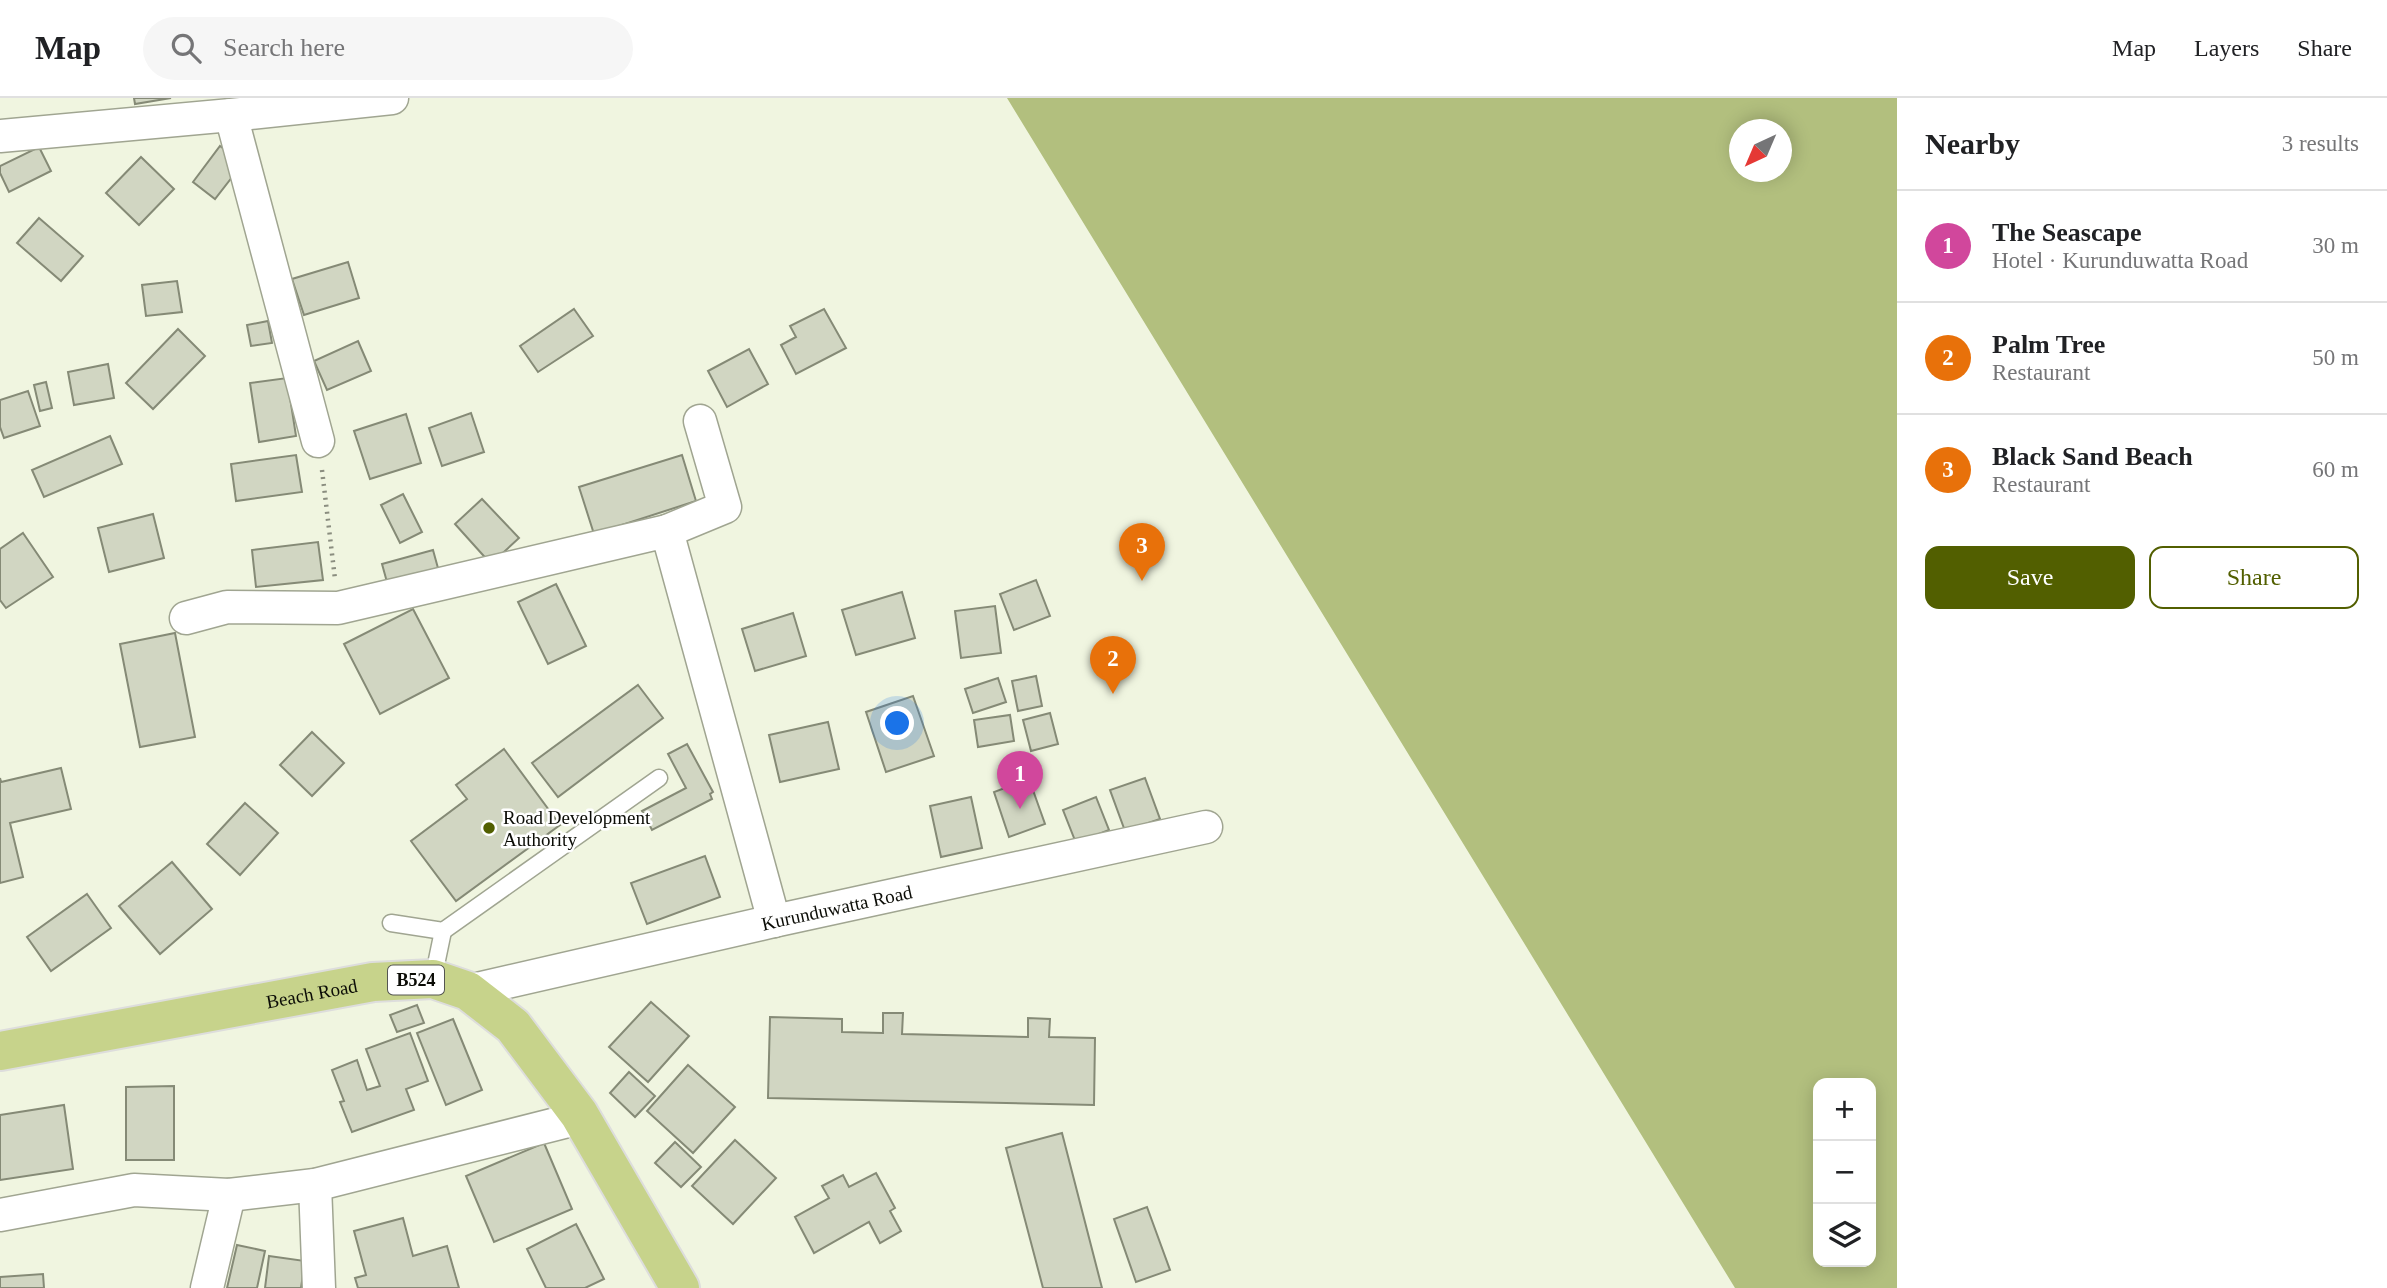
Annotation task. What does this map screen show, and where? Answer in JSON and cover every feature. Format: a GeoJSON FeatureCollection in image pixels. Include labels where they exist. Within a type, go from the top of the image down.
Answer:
{"type":"FeatureCollection","features":[{"type":"Feature","properties":{"kind":"main road","name":"Beach Road"},"geometry":{"type":"LineString","coordinates":[[0,1051],[373,982],[451,985]]}},
{"type":"Feature","properties":{"kind":"main road","name":"B524"},"geometry":{"type":"LineString","coordinates":[[451,985],[513,1026],[579,1114],[680,1288]]}},
{"type":"Feature","properties":{"kind":"street"},"geometry":{"type":"LineString","coordinates":[[0,136],[392,98]]}},
{"type":"Feature","properties":{"kind":"street"},"geometry":{"type":"LineString","coordinates":[[231,115],[318,441]]}},
{"type":"Feature","properties":{"kind":"street"},"geometry":{"type":"LineString","coordinates":[[186,618],[227,607],[338,608],[667,531],[725,508],[700,421]]}},
{"type":"Feature","properties":{"kind":"street"},"geometry":{"type":"LineString","coordinates":[[667,531],[774,921]]}},
{"type":"Feature","properties":{"kind":"street","name":"Kurunduwatta Road"},"geometry":{"type":"LineString","coordinates":[[451,985],[774,921],[1206,827]]}},
{"type":"Feature","properties":{"kind":"street"},"geometry":{"type":"LineString","coordinates":[[0,1215],[134,1190],[229,1195],[315,1185],[564,1122],[579,1114]]}},
{"type":"Feature","properties":{"kind":"street"},"geometry":{"type":"LineString","coordinates":[[315,1185],[319,1288]]}},
{"type":"Feature","properties":{"kind":"street"},"geometry":{"type":"LineString","coordinates":[[207,1288],[229,1195]]}},
{"type":"Feature","properties":{"kind":"lane"},"geometry":{"type":"LineString","coordinates":[[391,923],[443,931],[659,778]]}},
{"type":"Feature","properties":{"kind":"lane"},"geometry":{"type":"LineString","coordinates":[[443,931],[451,985]]}},
{"type":"Feature","properties":{"kind":"path"},"geometry":{"type":"LineString","coordinates":[[318,441],[338,608]]}},
{"type":"Feature","properties":{"kind":"shaded area"},"geometry":{"type":"Polygon","coordinates":[[[1007,98],[1897,98],[1897,1288],[1735,1288],[1007,98]]]}},
{"type":"Feature","properties":{"kind":"building"},"geometry":{"type":"Polygon","coordinates":[[[134,98],[171,98],[135,104],[134,98]]]}},
{"type":"Feature","properties":{"kind":"building"},"geometry":{"type":"Polygon","coordinates":[[[220,146],[243,163],[215,199],[193,182],[220,146]]]}},
{"type":"Feature","properties":{"kind":"building"},"geometry":{"type":"Polygon","coordinates":[[[39,147],[51,171],[9,192],[0,173],[0,166],[39,147]]]}},
{"type":"Feature","properties":{"kind":"building"},"geometry":{"type":"Polygon","coordinates":[[[141,157],[174,189],[139,225],[106,193],[141,157]]]}},
{"type":"Feature","properties":{"kind":"building"},"geometry":{"type":"Polygon","coordinates":[[[39,218],[83,256],[61,281],[17,243],[39,218]]]}},
{"type":"Feature","properties":{"kind":"building"},"geometry":{"type":"Polygon","coordinates":[[[348,262],[359,298],[304,315],[292,279],[348,262]]]}},
{"type":"Feature","properties":{"kind":"building"},"geometry":{"type":"Polygon","coordinates":[[[177,281],[182,312],[146,316],[142,285],[177,281]]]}},
{"type":"Feature","properties":{"kind":"building"},"geometry":{"type":"Polygon","coordinates":[[[574,309],[593,336],[538,372],[520,346],[574,309]]]}},
{"type":"Feature","properties":{"kind":"building"},"geometry":{"type":"Polygon","coordinates":[[[824,309],[846,348],[796,374],[781,345],[796,337],[790,326],[824,309]]]}},
{"type":"Feature","properties":{"kind":"building"},"geometry":{"type":"Polygon","coordinates":[[[268,321],[272,343],[251,346],[247,325],[268,321]]]}},
{"type":"Feature","properties":{"kind":"building"},"geometry":{"type":"Polygon","coordinates":[[[178,329],[205,356],[153,409],[126,383],[178,329]]]}},
{"type":"Feature","properties":{"kind":"building"},"geometry":{"type":"Polygon","coordinates":[[[358,341],[371,371],[327,390],[314,361],[358,341]]]}},
{"type":"Feature","properties":{"kind":"building"},"geometry":{"type":"Polygon","coordinates":[[[749,349],[768,384],[727,407],[708,371],[749,349]]]}},
{"type":"Feature","properties":{"kind":"building"},"geometry":{"type":"Polygon","coordinates":[[[108,364],[114,398],[74,405],[68,372],[108,364]]]}},
{"type":"Feature","properties":{"kind":"building"},"geometry":{"type":"Polygon","coordinates":[[[287,378],[296,436],[259,442],[250,383],[287,378]]]}},
{"type":"Feature","properties":{"kind":"building"},"geometry":{"type":"Polygon","coordinates":[[[46,382],[52,408],[40,411],[34,385],[46,382]]]}},
{"type":"Feature","properties":{"kind":"building"},"geometry":{"type":"Polygon","coordinates":[[[28,391],[40,426],[4,438],[0,427],[0,400],[28,391]]]}},
{"type":"Feature","properties":{"kind":"building"},"geometry":{"type":"Polygon","coordinates":[[[471,413],[484,452],[442,466],[429,428],[471,413]]]}},
{"type":"Feature","properties":{"kind":"building"},"geometry":{"type":"Polygon","coordinates":[[[406,414],[421,463],[370,479],[354,431],[406,414]]]}},
{"type":"Feature","properties":{"kind":"building"},"geometry":{"type":"Polygon","coordinates":[[[110,436],[122,464],[44,497],[32,470],[110,436]]]}},
{"type":"Feature","properties":{"kind":"building"},"geometry":{"type":"Polygon","coordinates":[[[296,455],[302,492],[236,501],[231,464],[296,455]]]}},
{"type":"Feature","properties":{"kind":"building"},"geometry":{"type":"Polygon","coordinates":[[[682,455],[696,501],[594,534],[579,487],[682,455]]]}},
{"type":"Feature","properties":{"kind":"building"},"geometry":{"type":"Polygon","coordinates":[[[403,494],[422,532],[400,543],[381,505],[403,494]]]}},
{"type":"Feature","properties":{"kind":"building"},"geometry":{"type":"Polygon","coordinates":[[[482,499],[519,538],[491,564],[455,524],[482,499]]]}},
{"type":"Feature","properties":{"kind":"building"},"geometry":{"type":"Polygon","coordinates":[[[153,514],[164,558],[109,572],[98,528],[153,514]]]}},
{"type":"Feature","properties":{"kind":"building"},"geometry":{"type":"Polygon","coordinates":[[[23,533],[53,577],[6,608],[0,600],[0,549],[23,533]]]}},
{"type":"Feature","properties":{"kind":"building"},"geometry":{"type":"Polygon","coordinates":[[[318,542],[323,580],[256,587],[252,550],[318,542]]]}},
{"type":"Feature","properties":{"kind":"building"},"geometry":{"type":"Polygon","coordinates":[[[433,550],[441,579],[390,593],[382,564],[433,550]]]}},
{"type":"Feature","properties":{"kind":"building"},"geometry":{"type":"Polygon","coordinates":[[[1036,580],[1050,616],[1014,630],[1000,594],[1036,580]]]}},
{"type":"Feature","properties":{"kind":"building"},"geometry":{"type":"Polygon","coordinates":[[[556,584],[586,646],[548,664],[518,602],[556,584]]]}},
{"type":"Feature","properties":{"kind":"building"},"geometry":{"type":"Polygon","coordinates":[[[902,592],[915,638],[856,655],[842,610],[902,592]]]}},
{"type":"Feature","properties":{"kind":"building"},"geometry":{"type":"Polygon","coordinates":[[[995,606],[1001,653],[961,658],[955,611],[995,606]]]}},
{"type":"Feature","properties":{"kind":"building"},"geometry":{"type":"Polygon","coordinates":[[[413,609],[449,678],[380,714],[344,644],[413,609]]]}},
{"type":"Feature","properties":{"kind":"building"},"geometry":{"type":"Polygon","coordinates":[[[793,613],[806,656],[755,671],[742,629],[793,613]]]}},
{"type":"Feature","properties":{"kind":"building"},"geometry":{"type":"Polygon","coordinates":[[[175,633],[195,737],[140,747],[120,644],[175,633]]]}},
{"type":"Feature","properties":{"kind":"building"},"geometry":{"type":"Polygon","coordinates":[[[1036,676],[1042,706],[1018,711],[1012,681],[1036,676]]]}},
{"type":"Feature","properties":{"kind":"building"},"geometry":{"type":"Polygon","coordinates":[[[998,678],[1006,702],[973,713],[965,689],[998,678]]]}},
{"type":"Feature","properties":{"kind":"building"},"geometry":{"type":"Polygon","coordinates":[[[638,685],[663,718],[558,797],[532,763],[638,685]]]}},
{"type":"Feature","properties":{"kind":"building"},"geometry":{"type":"Polygon","coordinates":[[[913,696],[934,756],[886,772],[866,712],[913,696]]]}},
{"type":"Feature","properties":{"kind":"building"},"geometry":{"type":"Polygon","coordinates":[[[1050,713],[1058,744],[1031,751],[1023,720],[1050,713]]]}},
{"type":"Feature","properties":{"kind":"building"},"geometry":{"type":"Polygon","coordinates":[[[1010,715],[1014,741],[978,747],[974,720],[1010,715]]]}},
{"type":"Feature","properties":{"kind":"building"},"geometry":{"type":"Polygon","coordinates":[[[828,722],[839,769],[780,782],[769,735],[828,722]]]}},
{"type":"Feature","properties":{"kind":"building"},"geometry":{"type":"Polygon","coordinates":[[[312,732],[344,763],[312,796],[280,765],[312,732]]]}},
{"type":"Feature","properties":{"kind":"building"},"geometry":{"type":"Polygon","coordinates":[[[687,744],[713,792],[710,794],[712,799],[652,830],[642,811],[686,788],[668,754],[687,744]]]}},
{"type":"Feature","properties":{"kind":"building"},"geometry":{"type":"Polygon","coordinates":[[[504,749],[560,825],[456,901],[411,841],[467,799],[456,785],[504,749]]]}},
{"type":"Feature","properties":{"kind":"building"},"geometry":{"type":"Polygon","coordinates":[[[61,768],[71,809],[10,823],[23,877],[0,883],[0,778],[1,782],[61,768]]]}},
{"type":"Feature","properties":{"kind":"building"},"geometry":{"type":"Polygon","coordinates":[[[1145,778],[1160,819],[1125,831],[1110,790],[1145,778]]]}},
{"type":"Feature","properties":{"kind":"building"},"geometry":{"type":"Polygon","coordinates":[[[1029,779],[1045,824],[1009,837],[994,792],[1029,779]]]}},
{"type":"Feature","properties":{"kind":"building"},"geometry":{"type":"Polygon","coordinates":[[[971,797],[982,848],[941,857],[930,806],[971,797]]]}},
{"type":"Feature","properties":{"kind":"building"},"geometry":{"type":"Polygon","coordinates":[[[1096,797],[1109,830],[1076,843],[1063,810],[1096,797]]]}},
{"type":"Feature","properties":{"kind":"building"},"geometry":{"type":"Polygon","coordinates":[[[245,803],[278,833],[240,875],[207,844],[245,803]]]}},
{"type":"Feature","properties":{"kind":"building"},"geometry":{"type":"Polygon","coordinates":[[[705,856],[720,897],[647,924],[631,883],[705,856]]]}},
{"type":"Feature","properties":{"kind":"building"},"geometry":{"type":"Polygon","coordinates":[[[172,862],[212,909],[160,954],[119,906],[172,862]]]}},
{"type":"Feature","properties":{"kind":"building"},"geometry":{"type":"Polygon","coordinates":[[[87,894],[111,928],[51,971],[27,937],[87,894]]]}},
{"type":"Feature","properties":{"kind":"building"},"geometry":{"type":"Polygon","coordinates":[[[651,1002],[689,1036],[648,1082],[609,1047],[651,1002]]]}},
{"type":"Feature","properties":{"kind":"building"},"geometry":{"type":"Polygon","coordinates":[[[417,1005],[424,1023],[397,1032],[390,1015],[417,1005]]]}},
{"type":"Feature","properties":{"kind":"building"},"geometry":{"type":"Polygon","coordinates":[[[883,1013],[903,1013],[902,1034],[1028,1037],[1028,1018],[1050,1019],[1049,1037],[1095,1038],[1094,1105],[768,1098],[770,1017],[842,1019],[842,1032],[883,1033],[883,1013]]]}},
{"type":"Feature","properties":{"kind":"building"},"geometry":{"type":"Polygon","coordinates":[[[453,1019],[482,1090],[446,1105],[417,1033],[453,1019]]]}},
{"type":"Feature","properties":{"kind":"building"},"geometry":{"type":"Polygon","coordinates":[[[410,1033],[428,1081],[406,1089],[414,1110],[352,1132],[340,1102],[344,1101],[332,1070],[357,1060],[367,1090],[380,1086],[366,1049],[410,1033]]]}},
{"type":"Feature","properties":{"kind":"building"},"geometry":{"type":"Polygon","coordinates":[[[688,1065],[735,1107],[693,1153],[647,1111],[688,1065]]]}},
{"type":"Feature","properties":{"kind":"building"},"geometry":{"type":"Polygon","coordinates":[[[629,1072],[655,1096],[635,1117],[610,1093],[629,1072]]]}},
{"type":"Feature","properties":{"kind":"building"},"geometry":{"type":"Polygon","coordinates":[[[174,1086],[174,1160],[126,1160],[126,1087],[174,1086]]]}},
{"type":"Feature","properties":{"kind":"building"},"geometry":{"type":"Polygon","coordinates":[[[64,1105],[73,1169],[0,1180],[0,1115],[64,1105]]]}},
{"type":"Feature","properties":{"kind":"building"},"geometry":{"type":"Polygon","coordinates":[[[1062,1133],[1102,1288],[1043,1288],[1006,1148],[1062,1133]]]}},
{"type":"Feature","properties":{"kind":"building"},"geometry":{"type":"Polygon","coordinates":[[[735,1140],[776,1178],[733,1224],[692,1186],[735,1140]]]}},
{"type":"Feature","properties":{"kind":"building"},"geometry":{"type":"Polygon","coordinates":[[[675,1142],[701,1167],[681,1187],[655,1163],[675,1142]]]}},
{"type":"Feature","properties":{"kind":"building"},"geometry":{"type":"Polygon","coordinates":[[[544,1143],[572,1209],[494,1242],[466,1176],[544,1143]]]}},
{"type":"Feature","properties":{"kind":"building"},"geometry":{"type":"Polygon","coordinates":[[[876,1173],[895,1208],[890,1211],[901,1231],[880,1243],[869,1222],[814,1253],[795,1217],[829,1198],[822,1186],[843,1175],[849,1187],[876,1173]]]}},
{"type":"Feature","properties":{"kind":"building"},"geometry":{"type":"Polygon","coordinates":[[[1147,1207],[1170,1270],[1136,1282],[1114,1219],[1147,1207]]]}},
{"type":"Feature","properties":{"kind":"building"},"geometry":{"type":"Polygon","coordinates":[[[403,1218],[413,1256],[447,1246],[459,1288],[358,1288],[355,1278],[366,1275],[354,1231],[403,1218]]]}},
{"type":"Feature","properties":{"kind":"building"},"geometry":{"type":"Polygon","coordinates":[[[576,1224],[604,1279],[585,1288],[546,1288],[527,1249],[576,1224]]]}},
{"type":"Feature","properties":{"kind":"building"},"geometry":{"type":"Polygon","coordinates":[[[237,1245],[265,1251],[257,1288],[227,1288],[237,1245]]]}},
{"type":"Feature","properties":{"kind":"building"},"geometry":{"type":"Polygon","coordinates":[[[269,1256],[305,1261],[301,1288],[265,1288],[269,1256]]]}},
{"type":"Feature","properties":{"kind":"building"},"geometry":{"type":"Polygon","coordinates":[[[43,1274],[44,1288],[0,1288],[0,1277],[43,1274]]]}},
{"type":"Feature","properties":{"kind":"place","name":"Black Sand Beach"},"geometry":{"type":"Point","coordinates":[1142,581]}},
{"type":"Feature","properties":{"kind":"place","name":"Palm Tree"},"geometry":{"type":"Point","coordinates":[1113,694]}},
{"type":"Feature","properties":{"kind":"place","name":"The Seascape"},"geometry":{"type":"Point","coordinates":[1020,809]}},
{"type":"Feature","properties":{"kind":"place","name":"Road Development Authority"},"geometry":{"type":"Point","coordinates":[489,828]}}]}
